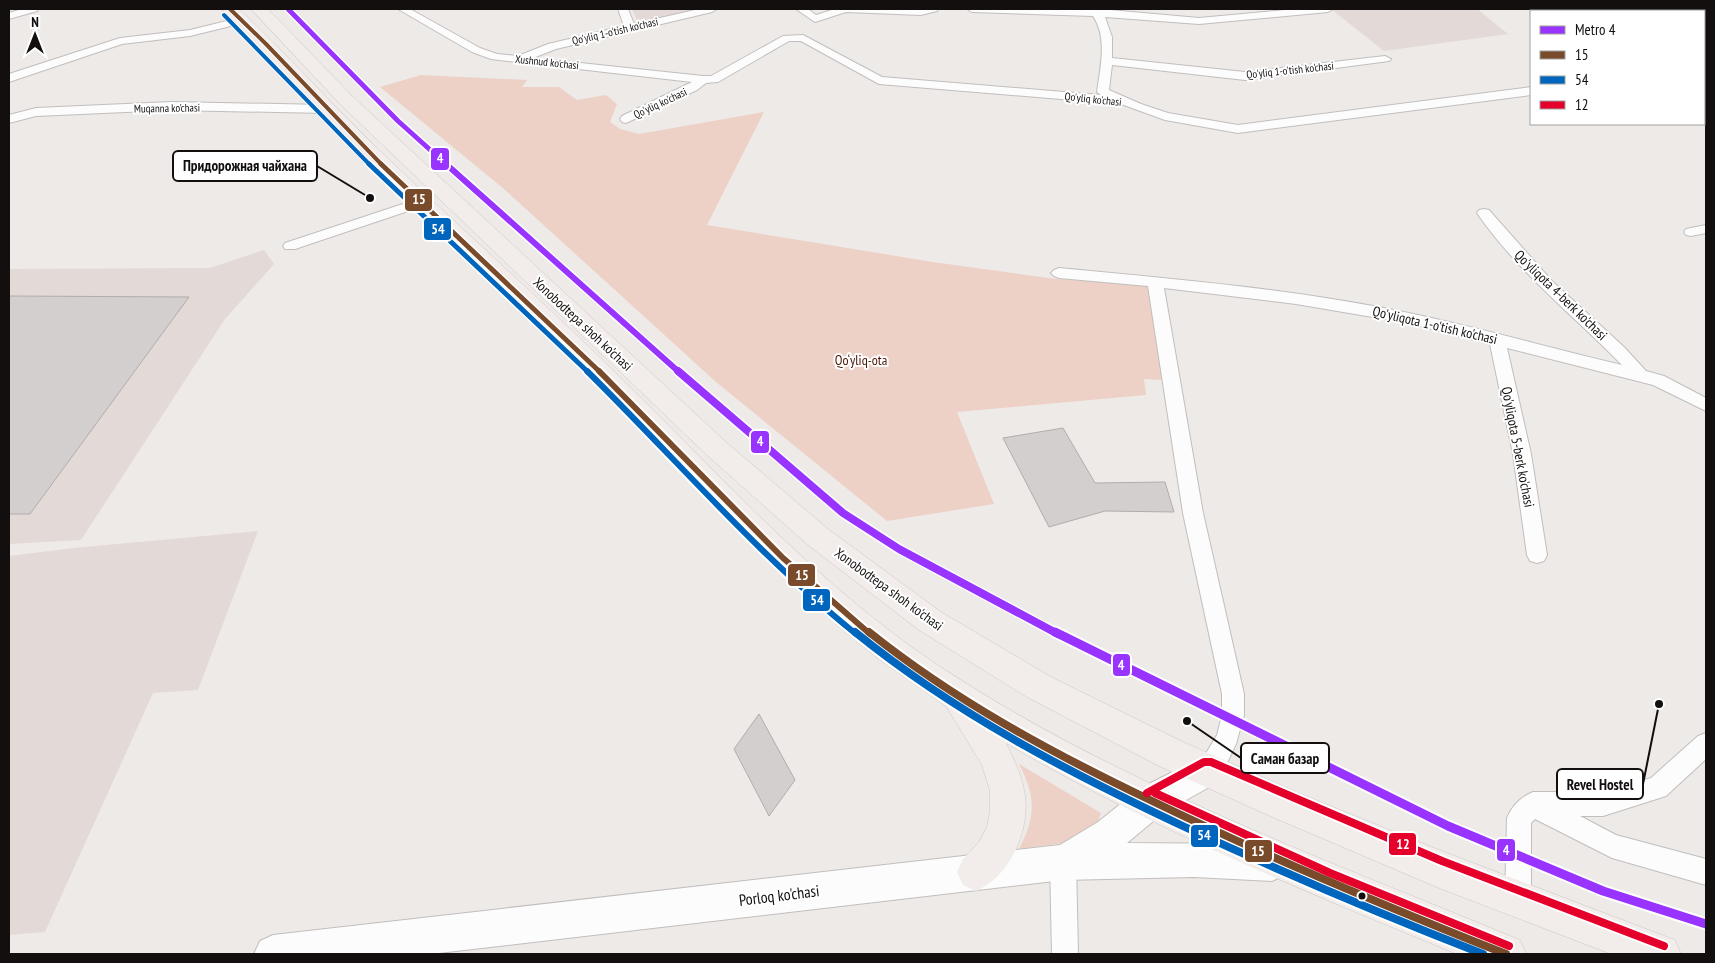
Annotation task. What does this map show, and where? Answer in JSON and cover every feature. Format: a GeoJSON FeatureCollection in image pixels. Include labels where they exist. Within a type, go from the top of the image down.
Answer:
{"type":"FeatureCollection","features":[{"type":"Feature","properties":{"kind":"highway","name":"Xonobodtepa shoh ko'chasi"},"geometry":{"type":"LineString","coordinates":[[244,13],[326,109],[433,197],[794,517],[869,576],[930,620],[1039,687],[1115,727],[1282,804],[1518,900],[1661,954]]}},
{"type":"Feature","properties":{"kind":"highway","name":"Xonobodtepa shoh ko'chasi"},"geometry":{"type":"LineString","coordinates":[[244,13],[346,100],[433,197],[716,492],[809,581],[888,648],[955,694],[1047,748],[1151,801],[1287,864],[1444,941],[1506,954]]}},
{"type":"Feature","properties":{"kind":"highway"},"geometry":{"type":"LineString","coordinates":[[955,694],[989,743],[1001,766],[1007,791],[1008,809],[1006,826],[994,852],[976,872]]}},
{"type":"Feature","properties":{"kind":"main road"},"geometry":{"type":"LineString","coordinates":[[1063,862],[1110,834],[1151,801],[1208,770]]}},
{"type":"Feature","properties":{"kind":"main road","name":"Porloq ko'chasi"},"geometry":{"type":"LineString","coordinates":[[274,954],[1063,862],[1173,859],[1235,860],[1287,864]]}},
{"type":"Feature","properties":{"kind":"street"},"geometry":{"type":"LineString","coordinates":[[9,16],[33,9]]}},
{"type":"Feature","properties":{"kind":"street","name":"Xushnud ko'chasi"},"geometry":{"type":"LineString","coordinates":[[403,9],[476,50],[495,58],[520,59],[699,83]]}},
{"type":"Feature","properties":{"kind":"street"},"geometry":{"type":"LineString","coordinates":[[623,9],[630,28]]}},
{"type":"Feature","properties":{"kind":"street","name":"Qo'yliq 1-o'tish ko'chasi"},"geometry":{"type":"LineString","coordinates":[[520,59],[552,46],[712,9]]}},
{"type":"Feature","properties":{"kind":"street"},"geometry":{"type":"LineString","coordinates":[[801,9],[815,19],[845,9],[921,12],[933,9]]}},
{"type":"Feature","properties":{"kind":"street"},"geometry":{"type":"LineString","coordinates":[[972,9],[1095,11],[1199,22],[1328,9]]}},
{"type":"Feature","properties":{"kind":"street"},"geometry":{"type":"LineString","coordinates":[[1095,11],[1108,34],[1103,92],[1123,101]]}},
{"type":"Feature","properties":{"kind":"street"},"geometry":{"type":"LineString","coordinates":[[9,78],[120,41],[190,33],[244,13]]}},
{"type":"Feature","properties":{"kind":"street","name":"Qo'yliq ko'chasi"},"geometry":{"type":"LineString","coordinates":[[626,118],[699,83],[714,79],[787,38],[803,38],[878,80],[1123,101],[1145,112],[1238,129],[1530,91]]}},
{"type":"Feature","properties":{"kind":"street","name":"Qo'yliq 1-o'tish ko'chasi"},"geometry":{"type":"LineString","coordinates":[[1105,61],[1245,76],[1385,59]]}},
{"type":"Feature","properties":{"kind":"street","name":"Muqanna ko'chasi"},"geometry":{"type":"LineString","coordinates":[[9,119],[36,112],[171,106],[326,109]]}},
{"type":"Feature","properties":{"kind":"street"},"geometry":{"type":"LineString","coordinates":[[290,246],[433,197]]}},
{"type":"Feature","properties":{"kind":"street","name":"Qo'yliqota 4-berk ko'chasi"},"geometry":{"type":"LineString","coordinates":[[1484,212],[1515,250],[1548,285],[1624,355],[1640,375]]}},
{"type":"Feature","properties":{"kind":"street"},"geometry":{"type":"LineString","coordinates":[[1691,232],[1706,229]]}},
{"type":"Feature","properties":{"kind":"street","name":"Qo'yliqota 1-o'tish ko'chasi"},"geometry":{"type":"LineString","coordinates":[[1059,273],[1155,282],[1365,309],[1497,339],[1658,380],[1706,405]]}},
{"type":"Feature","properties":{"kind":"street"},"geometry":{"type":"LineString","coordinates":[[1155,282],[1193,513],[1233,694],[1232,724],[1223,751],[1208,770]]}},
{"type":"Feature","properties":{"kind":"street","name":"Qo'yliqota 5-berk ko'chasi"},"geometry":{"type":"LineString","coordinates":[[1497,339],[1522,454],[1536,555]]}},
{"type":"Feature","properties":{"kind":"street"},"geometry":{"type":"LineString","coordinates":[[1518,900],[1519,818],[1533,804],[1602,804],[1658,788],[1706,744]]}},
{"type":"Feature","properties":{"kind":"street"},"geometry":{"type":"LineString","coordinates":[[1533,804],[1612,846],[1706,872]]}},
{"type":"Feature","properties":{"kind":"street"},"geometry":{"type":"LineString","coordinates":[[1063,862],[1065,954]]}},
{"type":"Feature","properties":{"kind":"shaded area"},"geometry":{"type":"Polygon","coordinates":[[[632,9],[702,9],[639,25],[632,9]]]}},
{"type":"Feature","properties":{"kind":"shaded area"},"geometry":{"type":"Polygon","coordinates":[[[1331,9],[1477,9],[1508,34],[1384,51],[1331,9]]]}},
{"type":"Feature","properties":{"kind":"shaded area"},"geometry":{"type":"Polygon","coordinates":[[[264,250],[274,264],[225,319],[81,540],[9,544],[9,269],[210,268],[264,250]]]}},
{"type":"Feature","properties":{"kind":"shaded area"},"geometry":{"type":"Polygon","coordinates":[[[258,531],[198,690],[153,693],[45,932],[9,935],[9,556],[258,531]]]}},
{"type":"Feature","properties":{"kind":"green space","name":"Qo‘yliq-ota"},"geometry":{"type":"Polygon","coordinates":[[[421,75],[527,80],[522,87],[559,87],[577,100],[606,95],[617,104],[610,122],[620,129],[639,134],[764,112],[707,225],[933,262],[1056,279],[1147,285],[1164,380],[1144,379],[1146,395],[957,412],[994,504],[887,521],[716,382],[504,189],[380,87],[421,75]]]}},
{"type":"Feature","properties":{"kind":"green space"},"geometry":{"type":"Polygon","coordinates":[[[1019,764],[1101,813],[1092,839],[1019,849],[1029,827],[1032,806],[1029,786],[1019,764]]]}},
{"type":"Feature","properties":{"kind":"building"},"geometry":{"type":"Polygon","coordinates":[[[9,296],[189,297],[30,514],[9,514],[9,296]]]}},
{"type":"Feature","properties":{"kind":"building"},"geometry":{"type":"Polygon","coordinates":[[[1063,428],[1095,483],[1165,482],[1174,512],[1105,511],[1049,527],[1003,438],[1063,428]]]}},
{"type":"Feature","properties":{"kind":"building"},"geometry":{"type":"Polygon","coordinates":[[[759,714],[795,780],[769,816],[734,749],[759,714]]]}},
{"type":"Feature","properties":{"kind":"metro line","name":"4"},"geometry":{"type":"LineString","coordinates":[[288,9],[398,121],[680,373],[843,513],[899,549],[1046,628],[1448,826],[1603,891],[1706,924]]}},
{"type":"Feature","properties":{"kind":"transit line","name":"15"},"geometry":{"type":"LineString","coordinates":[[230,9],[371,154],[586,358],[783,558],[854,621],[891,650],[958,696],[1063,757],[1213,830],[1296,867],[1506,954]]}},
{"type":"Feature","properties":{"kind":"transit line","name":"54"},"geometry":{"type":"LineString","coordinates":[[224,15],[369,164],[582,366],[743,531],[846,626],[915,679],[1017,742],[1088,780],[1160,815],[1280,870],[1483,954]]}},
{"type":"Feature","properties":{"kind":"transit line","name":"12"},"geometry":{"type":"LineString","coordinates":[[1147,793],[1204,762],[1211,762],[1442,861],[1664,946]]}},
{"type":"Feature","properties":{"kind":"transit line","name":"12"},"geometry":{"type":"LineString","coordinates":[[1155,793],[1330,873],[1509,946]]}},
{"type":"Feature","properties":{"kind":"place","name":"Придорожная чайхана"},"geometry":{"type":"Point","coordinates":[370,198]}},
{"type":"Feature","properties":{"kind":"place","name":"Revel Hostel"},"geometry":{"type":"Point","coordinates":[1659,704]}},
{"type":"Feature","properties":{"kind":"place","name":"Саман базар"},"geometry":{"type":"Point","coordinates":[1187,721]}}]}
